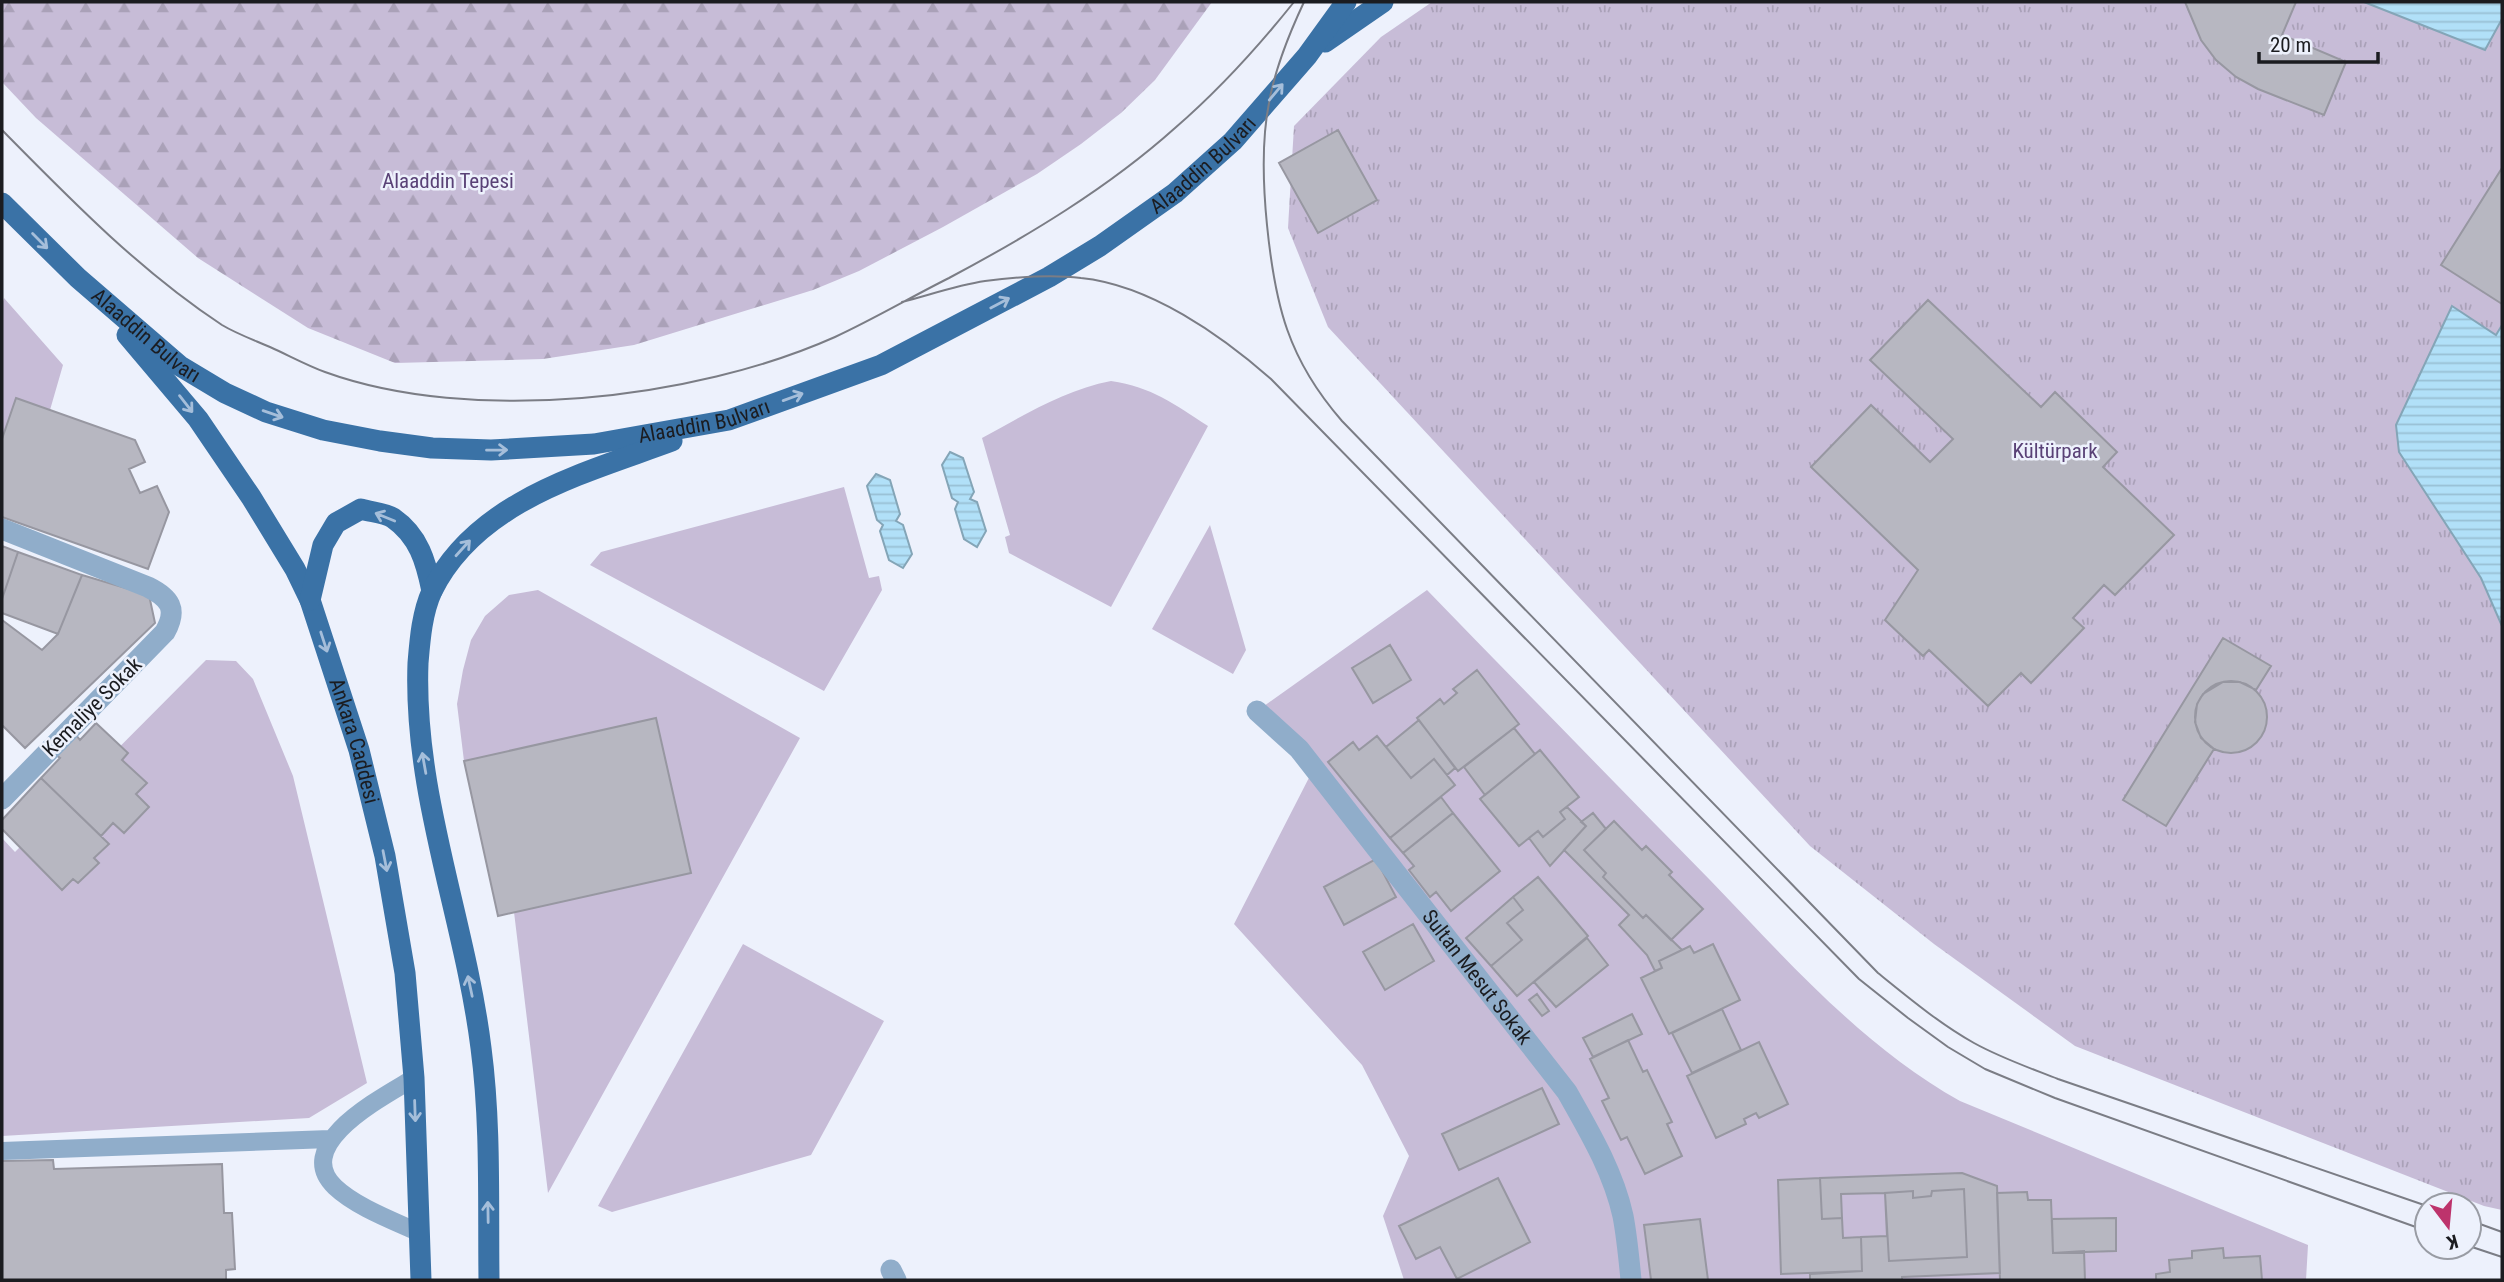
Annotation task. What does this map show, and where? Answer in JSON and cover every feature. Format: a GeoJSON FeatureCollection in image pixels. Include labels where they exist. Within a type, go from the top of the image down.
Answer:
{"type":"FeatureCollection","features":[{"type":"Feature","properties":{"kind":"main road","name":"Alaaddin Bulvarı"},"geometry":{"type":"LineString","coordinates":[[2,203],[78,278],[180,366],[225,393],[267,412],[323,430],[432,449],[491,450],[594,444],[729,420],[881,365],[1049,277],[1100,246],[1175,193],[1233,141],[1307,56],[1346,2]]}},
{"type":"Feature","properties":{"kind":"main road"},"geometry":{"type":"LineString","coordinates":[[1307,56],[1383,2]]}},
{"type":"Feature","properties":{"kind":"main road","name":"Ankara Caddesi"},"geometry":{"type":"LineString","coordinates":[[78,278],[198,419],[265,519],[310,600],[359,750],[384,856],[405,974],[414,1078],[421,1280]]}},
{"type":"Feature","properties":{"kind":"main road"},"geometry":{"type":"LineString","coordinates":[[489,1280],[486,1098],[481,1047],[422,751],[418,710],[419,647],[424,615],[432,591],[464,546],[507,510],[563,482],[729,420]]}},
{"type":"Feature","properties":{"kind":"main road"},"geometry":{"type":"LineString","coordinates":[[310,600],[323,545],[336,523],[361,509],[392,517],[411,535],[425,557],[432,591]]}},
{"type":"Feature","properties":{"kind":"street","name":"Kemaliye Sokak"},"geometry":{"type":"LineString","coordinates":[[2,529],[148,587],[167,600],[172,610],[171,622],[165,632],[2,799]]}},
{"type":"Feature","properties":{"kind":"street","name":"Sultan Mesut Sokak"},"geometry":{"type":"LineString","coordinates":[[1257,712],[1299,749],[1567,1092],[1597,1146],[1616,1193],[1623,1215],[1631,1280]]}},
{"type":"Feature","properties":{"kind":"lane"},"geometry":{"type":"LineString","coordinates":[[414,1078],[355,1117],[330,1139],[324,1164],[327,1177],[335,1187],[420,1233]]}},
{"type":"Feature","properties":{"kind":"lane"},"geometry":{"type":"LineString","coordinates":[[2,1152],[330,1139]]}},
{"type":"Feature","properties":{"kind":"green space","name":"Alaaddin Tepesi"},"geometry":{"type":"Polygon","coordinates":[[[2,2],[1212,2],[1155,80],[1121,113],[1081,144],[1037,174],[859,271],[813,290],[634,345],[543,359],[395,363],[308,328],[198,258],[36,118],[2,82],[2,2]]]}},
{"type":"Feature","properties":{"kind":"green space","name":"Kültürpark"},"geometry":{"type":"Polygon","coordinates":[[[1432,2],[2502,2],[2502,1210],[2483,1206],[2483,1191],[2446,1191],[2075,1046],[1934,944],[1810,846],[1328,327],[1288,228],[1294,126],[1381,37],[1432,2]]]}},
{"type":"Feature","properties":{"kind":"green space"},"geometry":{"type":"Polygon","coordinates":[[[4,298],[63,365],[50,410],[16,399],[2,439],[2,305],[4,298]]]}},
{"type":"Feature","properties":{"kind":"green space"},"geometry":{"type":"Polygon","coordinates":[[[1111,381],[1151,392],[1208,426],[1111,607],[1009,553],[1005,537],[1010,535],[982,438],[1060,397],[1111,381]]]}},
{"type":"Feature","properties":{"kind":"green space"},"geometry":{"type":"Polygon","coordinates":[[[844,487],[869,578],[879,576],[882,590],[824,691],[590,565],[601,552],[844,487]]]}},
{"type":"Feature","properties":{"kind":"green space"},"geometry":{"type":"Polygon","coordinates":[[[1210,525],[1246,650],[1233,674],[1152,629],[1210,525]]]}},
{"type":"Feature","properties":{"kind":"green space"},"geometry":{"type":"Polygon","coordinates":[[[538,590],[800,738],[548,1193],[514,912],[691,873],[656,718],[464,761],[457,704],[471,640],[485,616],[509,595],[538,590]]]}},
{"type":"Feature","properties":{"kind":"green space"},"geometry":{"type":"Polygon","coordinates":[[[1427,590],[1797,971],[1890,1055],[1960,1101],[2308,1245],[2306,1280],[1404,1280],[1383,1216],[1409,1156],[1362,1065],[1234,924],[1314,768],[1257,711],[1427,590]]]}},
{"type":"Feature","properties":{"kind":"green space"},"geometry":{"type":"Polygon","coordinates":[[[206,660],[236,661],[253,679],[293,776],[367,1083],[309,1118],[2,1136],[2,838],[15,852],[206,660]]]}},
{"type":"Feature","properties":{"kind":"green space"},"geometry":{"type":"Polygon","coordinates":[[[743,944],[884,1021],[811,1155],[612,1212],[598,1206],[743,944]]]}},
{"type":"Feature","properties":{"kind":"water"},"geometry":{"type":"Polygon","coordinates":[[[2364,2],[2502,2],[2502,19],[2485,50],[2364,2]]]}},
{"type":"Feature","properties":{"kind":"water"},"geometry":{"type":"Polygon","coordinates":[[[2452,306],[2496,335],[2502,325],[2502,626],[2481,578],[2399,452],[2396,425],[2452,306]]]}},
{"type":"Feature","properties":{"kind":"water"},"geometry":{"type":"Polygon","coordinates":[[[950,452],[963,458],[974,492],[970,499],[977,502],[986,531],[977,547],[964,539],[955,509],[958,502],[952,498],[942,465],[950,452]]]}},
{"type":"Feature","properties":{"kind":"water"},"geometry":{"type":"Polygon","coordinates":[[[876,474],[890,480],[900,514],[896,521],[903,525],[912,554],[903,568],[889,560],[880,531],[883,525],[877,520],[867,486],[876,474]]]}},
{"type":"Feature","properties":{"kind":"building"},"geometry":{"type":"Polygon","coordinates":[[[2185,2],[2296,2],[2282,35],[2346,62],[2324,115],[2258,89],[2236,77],[2216,60],[2201,40],[2185,2]]]}},
{"type":"Feature","properties":{"kind":"building"},"geometry":{"type":"Polygon","coordinates":[[[1338,130],[1377,200],[1318,233],[1279,163],[1338,130]]]}},
{"type":"Feature","properties":{"kind":"building"},"geometry":{"type":"Polygon","coordinates":[[[2502,168],[2502,304],[2441,265],[2502,168]]]}},
{"type":"Feature","properties":{"kind":"building"},"geometry":{"type":"Polygon","coordinates":[[[1928,300],[2041,407],[2055,392],[2117,452],[2103,467],[2174,535],[2115,595],[2104,585],[2073,618],[2084,628],[2031,683],[2021,673],[1988,706],[1929,650],[1923,656],[1885,620],[1918,570],[1811,467],[1871,405],[1930,462],[1953,439],[1870,360],[1928,300]]]}},
{"type":"Feature","properties":{"kind":"building"},"geometry":{"type":"Polygon","coordinates":[[[16,398],[135,440],[145,462],[129,469],[140,493],[157,486],[169,512],[148,569],[2,517],[2,439],[16,398]]]}},
{"type":"Feature","properties":{"kind":"building"},"geometry":{"type":"Polygon","coordinates":[[[2,546],[18,552],[2,599],[2,546]]]}},
{"type":"Feature","properties":{"kind":"building"},"geometry":{"type":"Polygon","coordinates":[[[18,552],[82,575],[58,634],[2,613],[2,599],[18,552]]]}},
{"type":"Feature","properties":{"kind":"building"},"geometry":{"type":"Polygon","coordinates":[[[82,575],[149,595],[155,623],[25,748],[2,725],[2,620],[42,650],[58,634],[82,575]]]}},
{"type":"Feature","properties":{"kind":"building"},"geometry":{"type":"Polygon","coordinates":[[[2223,638],[2271,666],[2256,690],[2240,682],[2223,682],[2203,694],[2197,704],[2195,722],[2201,738],[2214,749],[2166,826],[2123,800],[2223,638]]]}},
{"type":"Feature","properties":{"kind":"building"},"geometry":{"type":"Polygon","coordinates":[[[1390,645],[1411,680],[1373,703],[1352,668],[1390,645]]]}},
{"type":"Feature","properties":{"kind":"building"},"geometry":{"type":"Polygon","coordinates":[[[1477,670],[1519,724],[1458,771],[1417,718],[1440,699],[1444,704],[1457,693],[1453,689],[1477,670]]]}},
{"type":"Feature","properties":{"kind":"building"},"geometry":{"type":"Polygon","coordinates":[[[2231,681],[2245,684],[2257,691],[2264,703],[2267,717],[2264,731],[2257,743],[2245,750],[2231,753],[2217,750],[2205,743],[2198,731],[2195,717],[2198,703],[2205,691],[2217,684],[2231,681]]]}},
{"type":"Feature","properties":{"kind":"building"},"geometry":{"type":"Polygon","coordinates":[[[656,718],[691,873],[498,916],[464,761],[656,718]]]}},
{"type":"Feature","properties":{"kind":"building"},"geometry":{"type":"Polygon","coordinates":[[[1419,720],[1455,768],[1447,775],[1434,759],[1411,778],[1386,747],[1419,720]]]}},
{"type":"Feature","properties":{"kind":"building"},"geometry":{"type":"Polygon","coordinates":[[[96,723],[128,753],[122,760],[147,783],[136,794],[149,807],[124,833],[113,823],[101,836],[41,778],[60,758],[56,755],[76,735],[80,740],[96,723]]]}},
{"type":"Feature","properties":{"kind":"building"},"geometry":{"type":"Polygon","coordinates":[[[1514,728],[1535,754],[1485,795],[1464,767],[1514,728]]]}},
{"type":"Feature","properties":{"kind":"building"},"geometry":{"type":"Polygon","coordinates":[[[1377,736],[1411,778],[1434,759],[1455,785],[1390,838],[1328,762],[1353,742],[1359,750],[1377,736]]]}},
{"type":"Feature","properties":{"kind":"building"},"geometry":{"type":"Polygon","coordinates":[[[1540,750],[1579,797],[1560,812],[1565,819],[1543,837],[1538,831],[1519,846],[1480,799],[1540,750]]]}},
{"type":"Feature","properties":{"kind":"building"},"geometry":{"type":"Polygon","coordinates":[[[41,778],[109,844],[94,858],[99,863],[78,883],[73,879],[62,890],[2,829],[2,820],[41,778]]]}},
{"type":"Feature","properties":{"kind":"building"},"geometry":{"type":"Polygon","coordinates":[[[1441,797],[1453,813],[1403,853],[1390,838],[1441,797]]]}},
{"type":"Feature","properties":{"kind":"building"},"geometry":{"type":"Polygon","coordinates":[[[1567,807],[1586,826],[1550,866],[1529,838],[1538,831],[1543,837],[1565,819],[1560,812],[1567,807]]]}},
{"type":"Feature","properties":{"kind":"building"},"geometry":{"type":"Polygon","coordinates":[[[1453,813],[1500,871],[1451,911],[1436,892],[1430,897],[1409,870],[1414,866],[1403,853],[1453,813]]]}},
{"type":"Feature","properties":{"kind":"building"},"geometry":{"type":"Polygon","coordinates":[[[1593,813],[1606,829],[1584,850],[1606,873],[1603,877],[1643,918],[1646,915],[1682,950],[1659,961],[1662,968],[1655,971],[1647,955],[1619,925],[1629,915],[1564,850],[1586,826],[1581,822],[1593,813]]]}},
{"type":"Feature","properties":{"kind":"building"},"geometry":{"type":"Polygon","coordinates":[[[1614,821],[1642,850],[1646,846],[1672,872],[1669,875],[1703,909],[1671,940],[1646,915],[1643,918],[1603,877],[1606,873],[1584,850],[1614,821]]]}},
{"type":"Feature","properties":{"kind":"building"},"geometry":{"type":"Polygon","coordinates":[[[1376,859],[1396,897],[1344,925],[1324,887],[1376,859]]]}},
{"type":"Feature","properties":{"kind":"building"},"geometry":{"type":"Polygon","coordinates":[[[1538,877],[1588,936],[1517,996],[1491,966],[1522,940],[1507,923],[1523,910],[1513,897],[1538,877]]]}},
{"type":"Feature","properties":{"kind":"building"},"geometry":{"type":"Polygon","coordinates":[[[1513,897],[1523,910],[1507,923],[1522,940],[1491,966],[1466,938],[1513,897]]]}},
{"type":"Feature","properties":{"kind":"building"},"geometry":{"type":"Polygon","coordinates":[[[1413,924],[1434,961],[1385,990],[1363,952],[1413,924]]]}},
{"type":"Feature","properties":{"kind":"building"},"geometry":{"type":"Polygon","coordinates":[[[1587,938],[1608,965],[1556,1007],[1534,982],[1587,938]]]}},
{"type":"Feature","properties":{"kind":"building"},"geometry":{"type":"Polygon","coordinates":[[[1713,944],[1740,1000],[1669,1034],[1641,978],[1662,968],[1659,961],[1690,946],[1694,953],[1713,944]]]}},
{"type":"Feature","properties":{"kind":"building"},"geometry":{"type":"Polygon","coordinates":[[[1537,994],[1549,1011],[1542,1016],[1529,1000],[1537,994]]]}},
{"type":"Feature","properties":{"kind":"building"},"geometry":{"type":"Polygon","coordinates":[[[1722,1009],[1741,1050],[1692,1073],[1672,1033],[1722,1009]]]}},
{"type":"Feature","properties":{"kind":"building"},"geometry":{"type":"Polygon","coordinates":[[[1632,1014],[1642,1034],[1593,1057],[1583,1038],[1632,1014]]]}},
{"type":"Feature","properties":{"kind":"building"},"geometry":{"type":"Polygon","coordinates":[[[1628,1040],[1643,1072],[1647,1070],[1672,1122],[1667,1124],[1682,1156],[1645,1174],[1627,1137],[1621,1140],[1602,1101],[1609,1098],[1590,1059],[1628,1040]]]}},
{"type":"Feature","properties":{"kind":"building"},"geometry":{"type":"Polygon","coordinates":[[[1759,1042],[1788,1104],[1759,1118],[1756,1113],[1744,1119],[1746,1124],[1716,1138],[1687,1076],[1759,1042]]]}},
{"type":"Feature","properties":{"kind":"building"},"geometry":{"type":"Polygon","coordinates":[[[1542,1088],[1559,1124],[1459,1170],[1442,1134],[1542,1088]]]}},
{"type":"Feature","properties":{"kind":"building"},"geometry":{"type":"Polygon","coordinates":[[[53,1160],[54,1169],[222,1164],[224,1213],[232,1213],[235,1269],[226,1270],[226,1280],[2,1280],[2,1161],[53,1160]]]}},
{"type":"Feature","properties":{"kind":"building"},"geometry":{"type":"Polygon","coordinates":[[[1962,1173],[1997,1186],[2000,1273],[1902,1277],[1902,1280],[1810,1280],[1810,1274],[1862,1271],[1861,1237],[1887,1236],[1885,1193],[1841,1194],[1842,1218],[1822,1219],[1820,1178],[1962,1173]]]}},
{"type":"Feature","properties":{"kind":"building"},"geometry":{"type":"Polygon","coordinates":[[[1498,1178],[1530,1242],[1457,1279],[1440,1247],[1416,1259],[1399,1226],[1498,1178]]]}},
{"type":"Feature","properties":{"kind":"building"},"geometry":{"type":"Polygon","coordinates":[[[1820,1178],[1822,1219],[1842,1218],[1843,1238],[1861,1237],[1862,1271],[1781,1274],[1778,1180],[1820,1178]]]}},
{"type":"Feature","properties":{"kind":"building"},"geometry":{"type":"Polygon","coordinates":[[[1964,1189],[1967,1257],[1889,1261],[1885,1193],[1913,1191],[1913,1198],[1931,1196],[1932,1191],[1964,1189]]]}},
{"type":"Feature","properties":{"kind":"building"},"geometry":{"type":"Polygon","coordinates":[[[2027,1192],[2028,1200],[2051,1200],[2053,1253],[2084,1251],[2085,1280],[2000,1280],[1997,1193],[2027,1192]]]}},
{"type":"Feature","properties":{"kind":"building"},"geometry":{"type":"Polygon","coordinates":[[[2116,1218],[2116,1251],[2053,1253],[2052,1219],[2116,1218]]]}},
{"type":"Feature","properties":{"kind":"building"},"geometry":{"type":"Polygon","coordinates":[[[1700,1219],[1708,1280],[1651,1280],[1644,1225],[1700,1219]]]}},
{"type":"Feature","properties":{"kind":"building"},"geometry":{"type":"Polygon","coordinates":[[[2223,1248],[2224,1258],[2260,1256],[2262,1280],[2156,1280],[2156,1274],[2170,1272],[2169,1260],[2192,1258],[2192,1251],[2223,1248]]]}},
{"type":"Feature","properties":{"kind":"tram line"},"geometry":{"type":"LineString","coordinates":[[2,130],[80,208],[135,258],[192,304],[240,334],[325,372],[383,388],[446,398],[513,401],[582,398],[650,390],[716,377],[779,359],[850,330],[979,262],[1095,191],[1149,150],[1222,83],[1294,2]]}},
{"type":"Feature","properties":{"kind":"tram line"},"geometry":{"type":"LineString","coordinates":[[1304,2],[1283,51],[1266,118],[1266,210],[1274,281],[1287,330],[1309,375],[1342,421],[1878,973],[1937,1019],[1961,1036],[2016,1063],[2413,1201]]}},
{"type":"Feature","properties":{"kind":"tram line"},"geometry":{"type":"LineString","coordinates":[[902,302],[985,281],[1057,276],[1107,283],[1133,291],[1183,315],[1230,346],[1271,379],[1859,979],[1908,1018],[1985,1069],[2055,1098],[2413,1226]]}},
{"type":"Feature","properties":{"kind":"tram line"},"geometry":{"type":"LineString","coordinates":[[2483,1225],[2502,1232]]}},
{"type":"Feature","properties":{"kind":"tram line"},"geometry":{"type":"LineString","coordinates":[[2483,1251],[2502,1257]]}}]}
